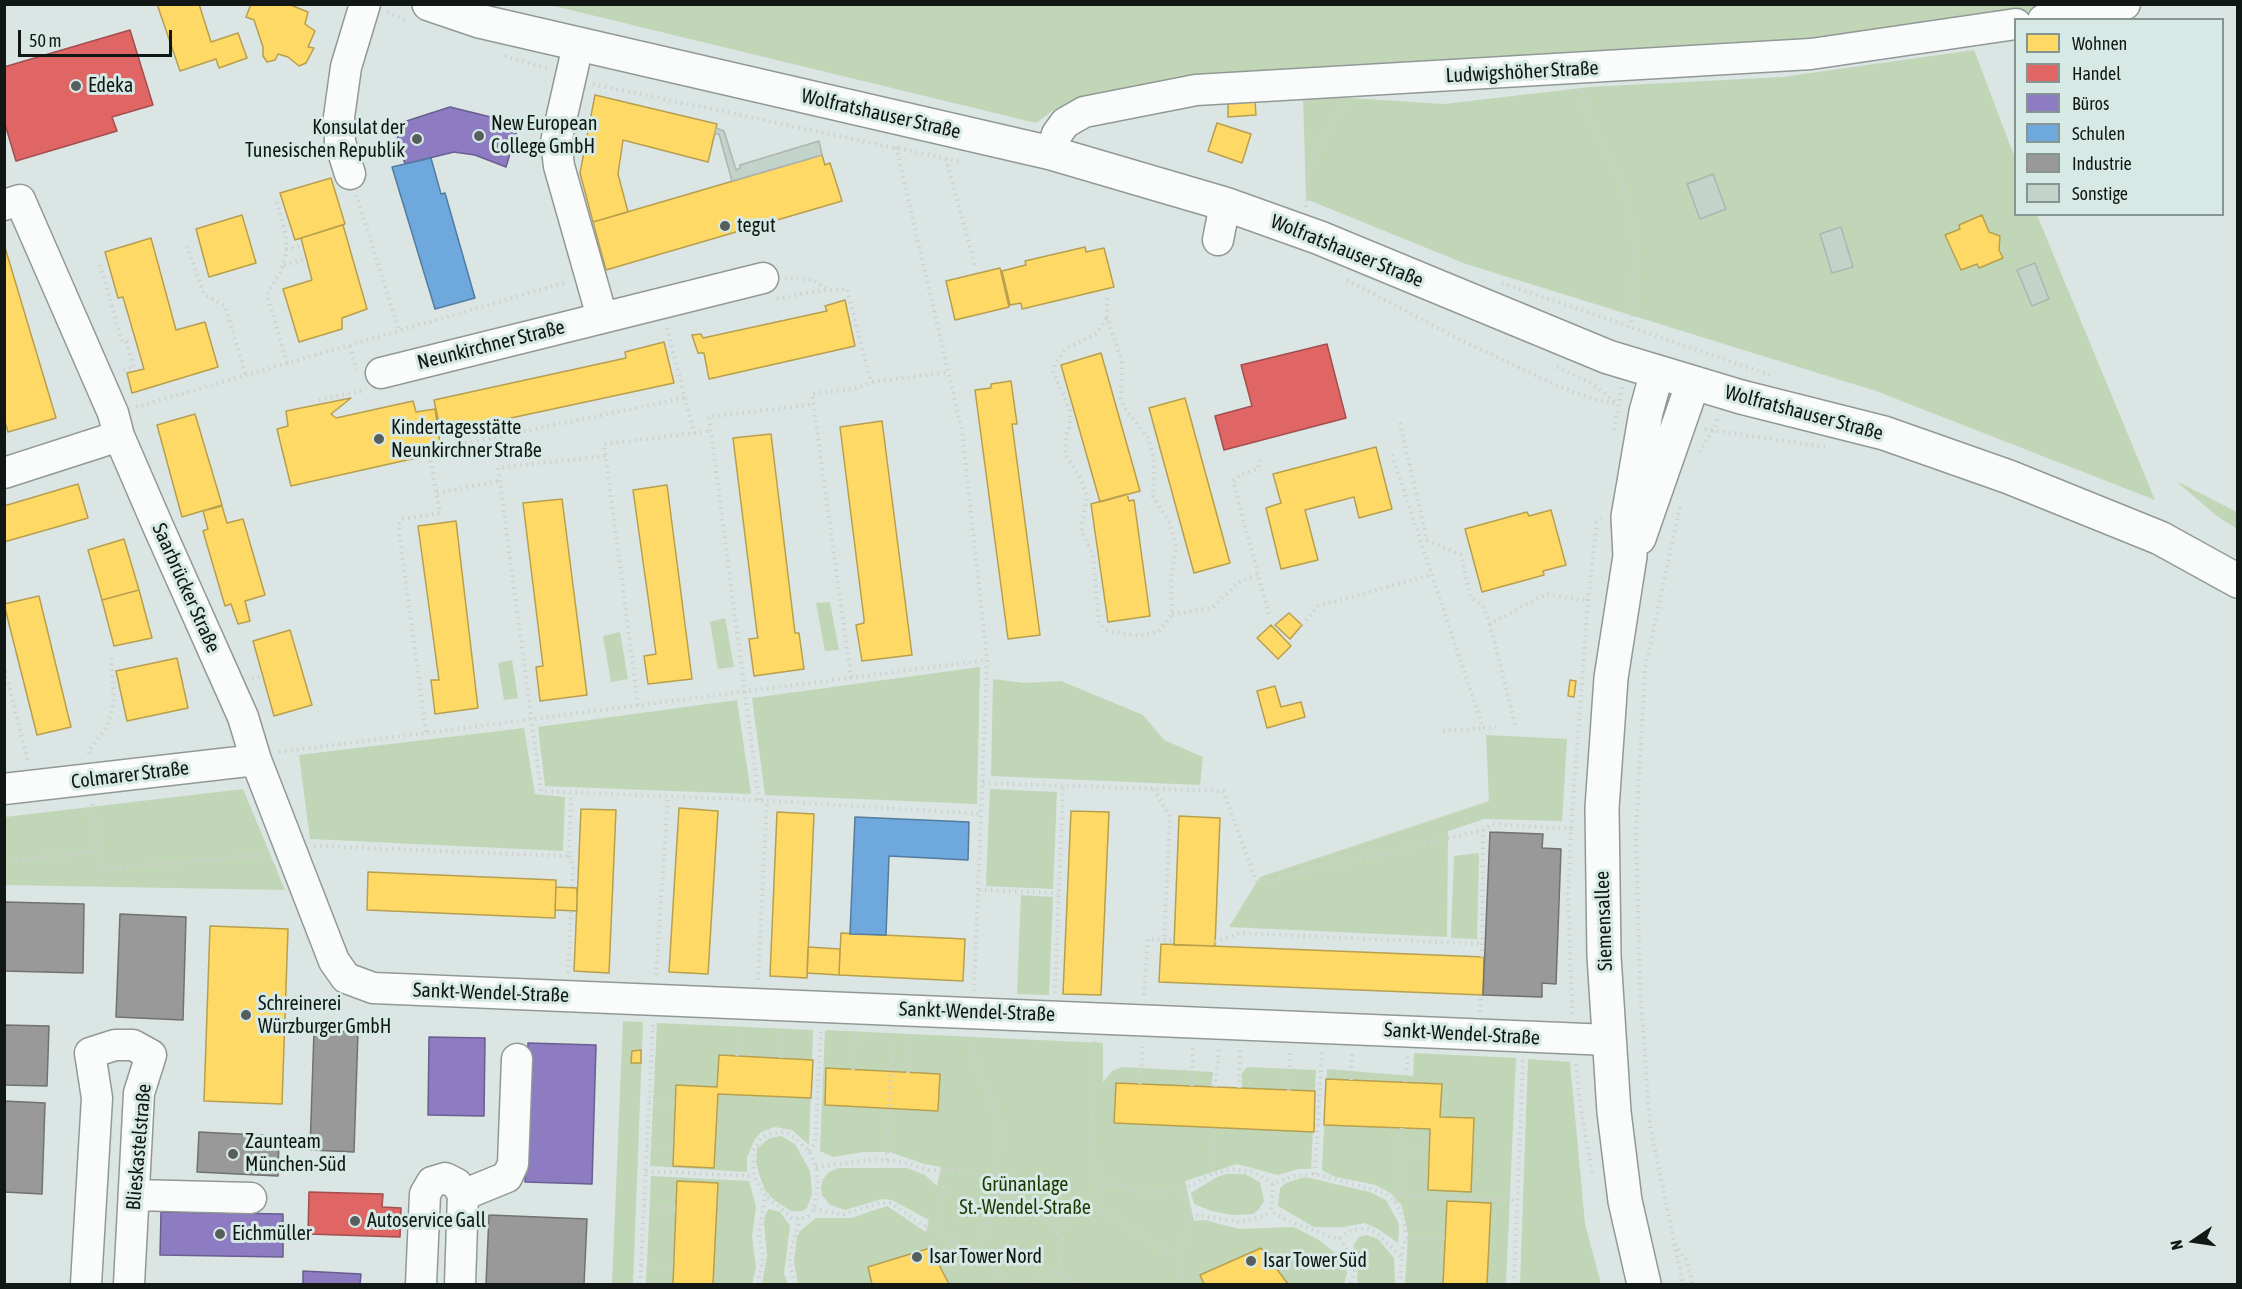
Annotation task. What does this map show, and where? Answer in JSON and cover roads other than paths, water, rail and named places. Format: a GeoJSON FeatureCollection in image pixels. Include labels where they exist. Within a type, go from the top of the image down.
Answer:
{"type":"FeatureCollection","features":[{"type":"Feature","properties":{"kind":"main road","name":"Wolfratshauser Straße"},"geometry":{"type":"LineString","coordinates":[[429,4],[479,21],[578,45],[1051,153],[1224,204],[1295,228],[1608,357],[1693,383],[1884,433],[2009,477],[2160,538],[2238,581]]}},
{"type":"Feature","properties":{"kind":"main road","name":"Siemensallee"},"geometry":{"type":"LineString","coordinates":[[1644,1284],[1625,1202],[1609,1040],[1604,956],[1602,808],[1611,678],[1630,556],[1628,517],[1646,412],[1657,372]]}},
{"type":"Feature","properties":{"kind":"main road","name":"Siemensallee"},"geometry":{"type":"LineString","coordinates":[[1630,556],[1647,521],[1693,383]]}},
{"type":"Feature","properties":{"kind":"street"},"geometry":{"type":"LineString","coordinates":[[350,174],[340,142],[339,117],[346,67],[365,4]]}},
{"type":"Feature","properties":{"kind":"street"},"geometry":{"type":"LineString","coordinates":[[2053,18],[2125,4]]}},
{"type":"Feature","properties":{"kind":"street","name":"Ludwigshöher Straße"},"geometry":{"type":"LineString","coordinates":[[1051,153],[1057,134],[1065,123],[1084,112],[1196,90],[1811,54],[2014,24]]}},
{"type":"Feature","properties":{"kind":"street"},"geometry":{"type":"LineString","coordinates":[[578,45],[556,142],[559,166],[602,317]]}},
{"type":"Feature","properties":{"kind":"street","name":"Saarbrücker Straße"},"geometry":{"type":"LineString","coordinates":[[12,203],[98,378],[243,717],[256,760],[334,961],[346,978]]}},
{"type":"Feature","properties":{"kind":"street"},"geometry":{"type":"LineString","coordinates":[[1218,240],[1224,204]]}},
{"type":"Feature","properties":{"kind":"street","name":"Neunkirchner Straße"},"geometry":{"type":"LineString","coordinates":[[376,381],[602,317],[660,304],[767,290]]}},
{"type":"Feature","properties":{"kind":"street"},"geometry":{"type":"LineString","coordinates":[[4,474],[116,424]]}},
{"type":"Feature","properties":{"kind":"street","name":"Colmarer Straße"},"geometry":{"type":"LineString","coordinates":[[4,789],[256,760]]}},
{"type":"Feature","properties":{"kind":"street","name":"Sankt-Wendel-Straße"},"geometry":{"type":"LineString","coordinates":[[346,978],[373,988],[655,999],[748,1014],[972,1012],[1609,1040]]}},
{"type":"Feature","properties":{"kind":"street","name":"Blieskastelstraße"},"geometry":{"type":"LineString","coordinates":[[86,1284],[97,1098],[90,1053],[115,1045],[133,1045],[151,1055],[139,1093],[129,1284]]}},
{"type":"Feature","properties":{"kind":"street"},"geometry":{"type":"LineString","coordinates":[[463,1195],[507,1177],[513,1164],[517,1059]]}},
{"type":"Feature","properties":{"kind":"street"},"geometry":{"type":"LineString","coordinates":[[421,1284],[425,1194],[432,1182],[445,1178],[457,1184],[463,1195],[460,1284]]}},
{"type":"Feature","properties":{"kind":"street"},"geometry":{"type":"LineString","coordinates":[[134,1195],[251,1198]]}},
{"type":"Feature","properties":{"kind":"place","name":"Edeka"},"geometry":{"type":"Point","coordinates":[76,86]}},
{"type":"Feature","properties":{"kind":"place","name":"New European College GmbH"},"geometry":{"type":"Point","coordinates":[479,136]}},
{"type":"Feature","properties":{"kind":"place","name":"Konsulat der Tunesischen Republik"},"geometry":{"type":"Point","coordinates":[417,139]}},
{"type":"Feature","properties":{"kind":"place","name":"tegut"},"geometry":{"type":"Point","coordinates":[725,226]}},
{"type":"Feature","properties":{"kind":"place","name":"Kindertagesstätte Neunkirchner Straße"},"geometry":{"type":"Point","coordinates":[379,439]}},
{"type":"Feature","properties":{"kind":"place","name":"Schreinerei Würzburger GmbH"},"geometry":{"type":"Point","coordinates":[246,1015]}},
{"type":"Feature","properties":{"kind":"place","name":"Zaunteam München-Süd"},"geometry":{"type":"Point","coordinates":[233,1154]}},
{"type":"Feature","properties":{"kind":"place","name":"Autoservice Gall"},"geometry":{"type":"Point","coordinates":[355,1221]}},
{"type":"Feature","properties":{"kind":"place","name":"Eichmüller"},"geometry":{"type":"Point","coordinates":[220,1234]}},
{"type":"Feature","properties":{"kind":"place","name":"Isar Tower Nord"},"geometry":{"type":"Point","coordinates":[917,1257]}},
{"type":"Feature","properties":{"kind":"place","name":"Isar Tower Süd"},"geometry":{"type":"Point","coordinates":[1251,1261]}},
{"type":"Feature","properties":{"kind":"park label","name":"Grünanlage St.-Wendel-Straße"},"geometry":{"type":"Point","coordinates":[1025,1196]}}]}
